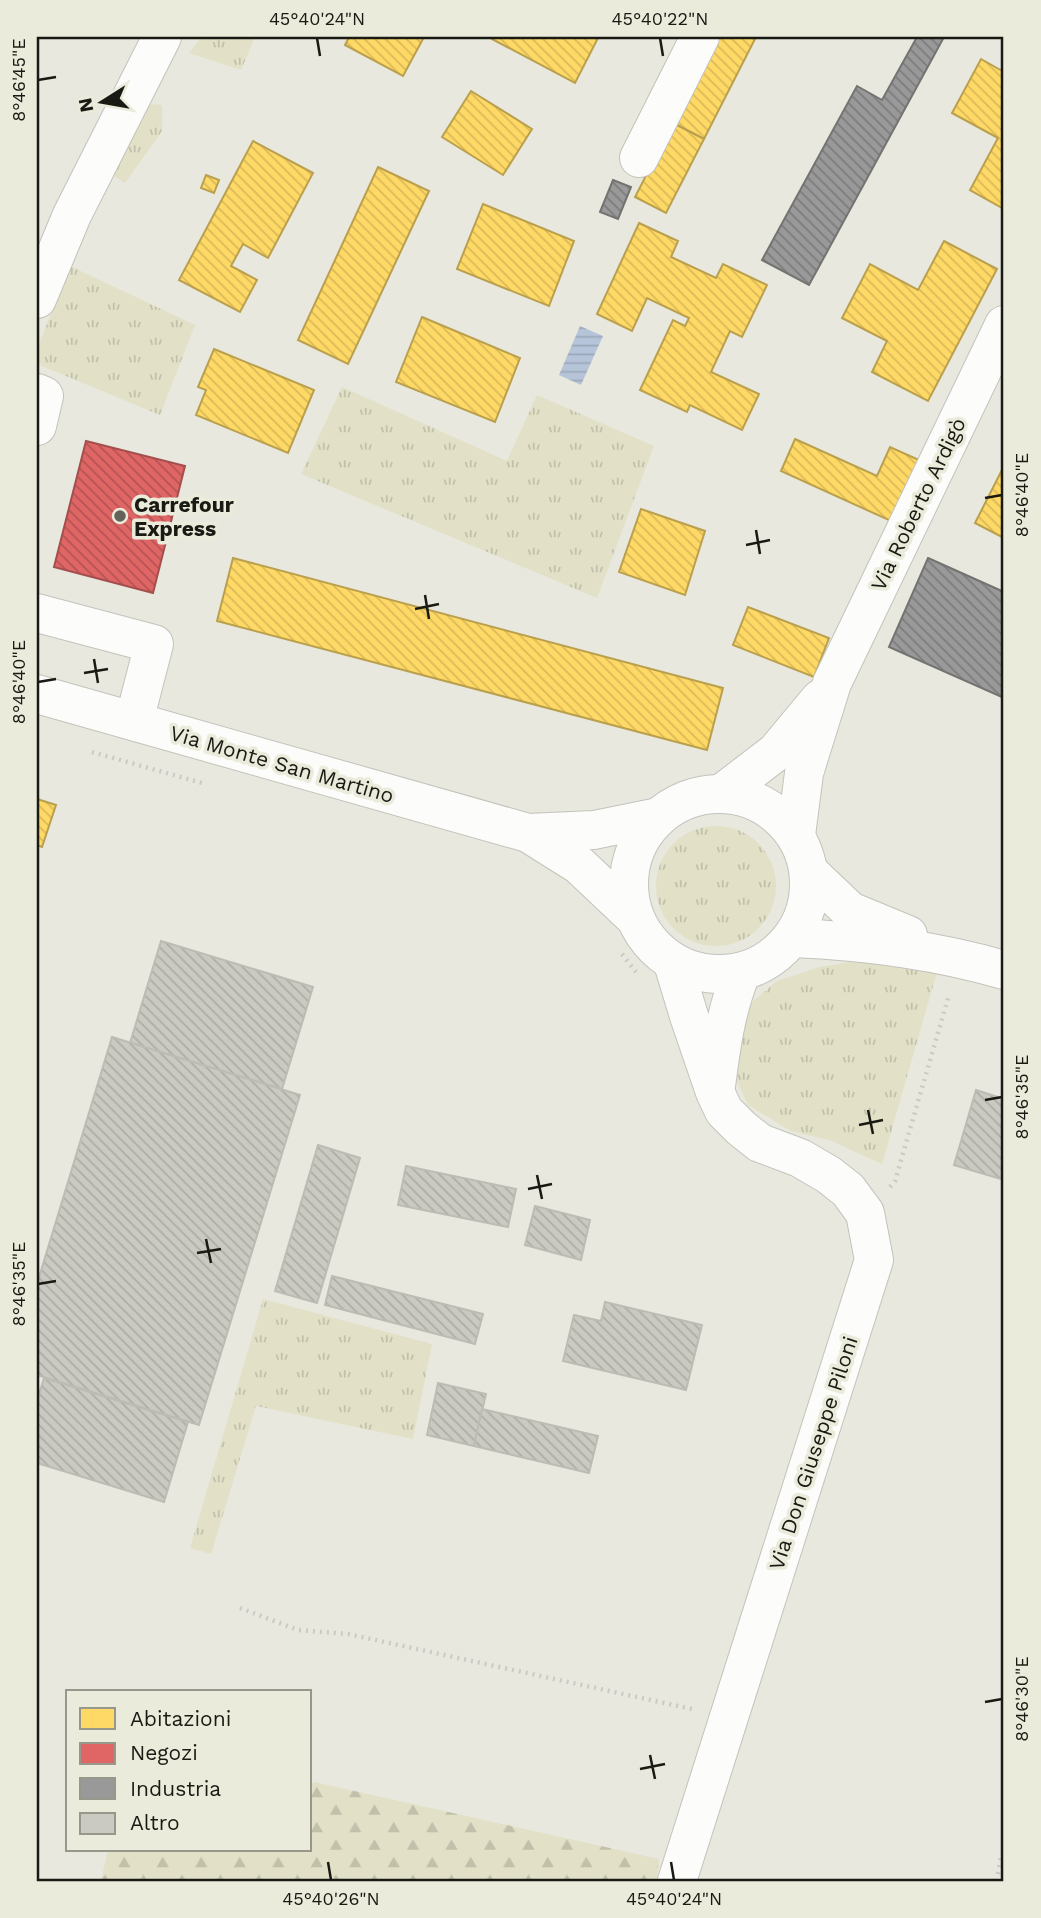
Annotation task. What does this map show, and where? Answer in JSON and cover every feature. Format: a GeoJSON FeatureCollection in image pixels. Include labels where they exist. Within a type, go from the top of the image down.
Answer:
{"type":"FeatureCollection","features":[{"type":"Feature","properties":{"kind":"street"},"geometry":{"type":"LineString","coordinates":[[37,299],[72,215],[162,37]]}},
{"type":"Feature","properties":{"kind":"street"},"geometry":{"type":"LineString","coordinates":[[639,158],[700,37]]}},
{"type":"Feature","properties":{"kind":"street","name":"Via Roberto Ardigò"},"geometry":{"type":"LineString","coordinates":[[796,835],[804,774],[832,684],[1004,325]]}},
{"type":"Feature","properties":{"kind":"street"},"geometry":{"type":"LineString","coordinates":[[37,393],[44,396],[37,426]]}},
{"type":"Feature","properties":{"kind":"street"},"geometry":{"type":"LineString","coordinates":[[37,612],[154,644],[134,721]]}},
{"type":"Feature","properties":{"kind":"street","name":"Via Roberto Ardigò"},"geometry":{"type":"LineString","coordinates":[[721,794],[776,752],[832,684]]}},
{"type":"Feature","properties":{"kind":"street","name":"Via Monte San Martino"},"geometry":{"type":"LineString","coordinates":[[37,694],[527,833],[579,865],[626,932]]}},
{"type":"Feature","properties":{"kind":"street"},"geometry":{"type":"LineString","coordinates":[[721,794],[750,799],[767,808],[776,813],[796,835],[809,872],[809,895],[803,918],[793,938],[770,960],[741,973],[718,976],[657,971],[650,943],[626,932],[631,863],[641,838],[658,817],[677,804],[698,796],[721,794]]}},
{"type":"Feature","properties":{"kind":"street","name":"Via Monte San Martino"},"geometry":{"type":"LineString","coordinates":[[527,833],[594,830],[658,817]]}},
{"type":"Feature","properties":{"kind":"street"},"geometry":{"type":"LineString","coordinates":[[809,872],[850,911],[962,958],[1004,970]]}},
{"type":"Feature","properties":{"kind":"street"},"geometry":{"type":"LineString","coordinates":[[793,938],[849,940],[962,958]]}},
{"type":"Feature","properties":{"kind":"street","name":"Via Don Giuseppe Piloni"},"geometry":{"type":"LineString","coordinates":[[657,971],[688,1016],[724,1111],[760,1143],[800,1158],[848,1190],[865,1213],[874,1260],[677,1881]]}},
{"type":"Feature","properties":{"kind":"street"},"geometry":{"type":"LineString","coordinates":[[715,1092],[723,1035],[732,995],[741,973]]}},
{"type":"Feature","properties":{"kind":"path"},"geometry":{"type":"LineString","coordinates":[[82,749],[207,785]]}},
{"type":"Feature","properties":{"kind":"path"},"geometry":{"type":"LineString","coordinates":[[626,932],[657,971]]}},
{"type":"Feature","properties":{"kind":"path"},"geometry":{"type":"LineString","coordinates":[[865,1213],[895,1181],[962,958]]}},
{"type":"Feature","properties":{"kind":"path"},"geometry":{"type":"LineString","coordinates":[[240,1608],[298,1630],[348,1633],[729,1717]]}},
{"type":"Feature","properties":{"kind":"path"},"geometry":{"type":"LineString","coordinates":[[997,1881],[1001,1855]]}},
{"type":"Feature","properties":{"kind":"green space"},"geometry":{"type":"Polygon","coordinates":[[[202,37],[255,37],[241,70],[189,53],[202,37]]]}},
{"type":"Feature","properties":{"kind":"green space"},"geometry":{"type":"Polygon","coordinates":[[[145,104],[162,105],[162,131],[125,183],[107,172],[145,104]]]}},
{"type":"Feature","properties":{"kind":"green space"},"geometry":{"type":"Polygon","coordinates":[[[70,266],[195,325],[160,415],[37,364],[37,349],[70,266]]]}},
{"type":"Feature","properties":{"kind":"green space"},"geometry":{"type":"Polygon","coordinates":[[[342,387],[507,461],[537,395],[654,446],[597,598],[301,474],[342,387]]]}},
{"type":"Feature","properties":{"kind":"green space"},"geometry":{"type":"Polygon","coordinates":[[[716,826],[739,831],[758,844],[771,863],[776,886],[771,909],[758,928],[739,941],[716,946],[693,941],[674,928],[661,909],[656,886],[661,863],[674,844],[693,831],[716,826]]]}},
{"type":"Feature","properties":{"kind":"green space"},"geometry":{"type":"Polygon","coordinates":[[[850,962],[902,965],[937,972],[882,1164],[829,1140],[791,1131],[748,1105],[731,1068],[749,1005],[777,981],[819,967],[850,962]]]}},
{"type":"Feature","properties":{"kind":"green space"},"geometry":{"type":"Polygon","coordinates":[[[263,1299],[432,1344],[413,1439],[256,1406],[211,1554],[190,1548],[263,1299]]]}},
{"type":"Feature","properties":{"kind":"green space"},"geometry":{"type":"Polygon","coordinates":[[[312,1784],[659,1859],[657,1881],[101,1881],[108,1852],[312,1852],[312,1784]]]}},
{"type":"Feature","properties":{"kind":"water"},"geometry":{"type":"Polygon","coordinates":[[[580,326],[603,336],[581,385],[559,375],[580,326]]]}},
{"type":"Feature","properties":{"kind":"building: Abitazioni"},"geometry":{"type":"Polygon","coordinates":[[[349,37],[424,37],[403,76],[345,45],[349,37]]]}},
{"type":"Feature","properties":{"kind":"building: Abitazioni"},"geometry":{"type":"Polygon","coordinates":[[[717,37],[756,37],[704,139],[673,123],[717,37]]]}},
{"type":"Feature","properties":{"kind":"building: Abitazioni"},"geometry":{"type":"Polygon","coordinates":[[[598,38],[575,83],[492,39],[598,38]]]}},
{"type":"Feature","properties":{"kind":"building: Abitazioni"},"geometry":{"type":"Polygon","coordinates":[[[981,59],[1004,72],[1004,209],[970,190],[998,138],[952,113],[981,59]]]}},
{"type":"Feature","properties":{"kind":"building: Abitazioni"},"geometry":{"type":"Polygon","coordinates":[[[471,91],[532,129],[503,175],[442,137],[471,91]]]}},
{"type":"Feature","properties":{"kind":"building: Abitazioni"},"geometry":{"type":"Polygon","coordinates":[[[673,123],[704,139],[666,213],[635,197],[673,123]]]}},
{"type":"Feature","properties":{"kind":"building: Abitazioni"},"geometry":{"type":"Polygon","coordinates":[[[253,141],[313,173],[268,258],[243,244],[231,266],[257,280],[240,312],[179,280],[253,141]]]}},
{"type":"Feature","properties":{"kind":"building: Abitazioni"},"geometry":{"type":"Polygon","coordinates":[[[378,167],[429,191],[348,364],[298,340],[378,167]]]}},
{"type":"Feature","properties":{"kind":"building: Abitazioni"},"geometry":{"type":"Polygon","coordinates":[[[206,175],[219,180],[214,193],[201,188],[206,175]]]}},
{"type":"Feature","properties":{"kind":"building: Abitazioni"},"geometry":{"type":"Polygon","coordinates":[[[483,204],[574,241],[549,306],[457,269],[483,204]]]}},
{"type":"Feature","properties":{"kind":"building: Abitazioni"},"geometry":{"type":"Polygon","coordinates":[[[639,223],[678,241],[671,257],[716,278],[723,264],[767,285],[742,337],[730,331],[711,372],[759,394],[742,430],[690,405],[687,412],[640,390],[673,320],[685,326],[689,318],[647,298],[632,331],[597,314],[639,223]]]}},
{"type":"Feature","properties":{"kind":"building: Abitazioni"},"geometry":{"type":"Polygon","coordinates":[[[944,241],[997,269],[928,401],[872,372],[887,341],[842,318],[870,264],[918,290],[944,241]]]}},
{"type":"Feature","properties":{"kind":"building: Abitazioni"},"geometry":{"type":"Polygon","coordinates":[[[422,317],[520,358],[495,422],[396,382],[422,317]]]}},
{"type":"Feature","properties":{"kind":"building: Abitazioni"},"geometry":{"type":"Polygon","coordinates":[[[214,349],[314,390],[288,453],[196,415],[206,390],[198,387],[214,349]]]}},
{"type":"Feature","properties":{"kind":"building: Abitazioni"},"geometry":{"type":"Polygon","coordinates":[[[795,439],[877,476],[890,447],[919,460],[891,521],[781,471],[795,439]]]}},
{"type":"Feature","properties":{"kind":"building: Abitazioni"},"geometry":{"type":"Polygon","coordinates":[[[1004,466],[1004,538],[975,523],[1004,466]]]}},
{"type":"Feature","properties":{"kind":"building: Abitazioni"},"geometry":{"type":"Polygon","coordinates":[[[641,509],[705,531],[685,595],[619,572],[641,509]]]}},
{"type":"Feature","properties":{"kind":"building: Abitazioni"},"geometry":{"type":"Polygon","coordinates":[[[233,558],[723,688],[707,750],[217,621],[233,558]]]}},
{"type":"Feature","properties":{"kind":"building: Abitazioni"},"geometry":{"type":"Polygon","coordinates":[[[748,607],[829,638],[814,677],[733,645],[748,607]]]}},
{"type":"Feature","properties":{"kind":"building: Abitazioni"},"geometry":{"type":"Polygon","coordinates":[[[37,799],[56,805],[42,847],[37,845],[37,799]]]}},
{"type":"Feature","properties":{"kind":"building: Negozi","name":"Carrefour Express"},"geometry":{"type":"Polygon","coordinates":[[[86,441],[185,466],[153,593],[54,567],[86,441]]]}},
{"type":"Feature","properties":{"kind":"building: Industria"},"geometry":{"type":"Polygon","coordinates":[[[917,37],[944,37],[809,285],[762,260],[857,86],[882,100],[917,37]]]}},
{"type":"Feature","properties":{"kind":"building: Industria"},"geometry":{"type":"Polygon","coordinates":[[[613,180],[631,187],[618,219],[600,212],[613,180]]]}},
{"type":"Feature","properties":{"kind":"building: Industria"},"geometry":{"type":"Polygon","coordinates":[[[928,558],[1004,592],[1004,698],[889,647],[928,558]]]}},
{"type":"Feature","properties":{"kind":"building: Altro"},"geometry":{"type":"Polygon","coordinates":[[[161,941],[313,987],[282,1089],[130,1043],[161,941]]]}},
{"type":"Feature","properties":{"kind":"building: Altro"},"geometry":{"type":"Polygon","coordinates":[[[112,1037],[300,1095],[199,1425],[37,1375],[37,1284],[112,1037]]]}},
{"type":"Feature","properties":{"kind":"building: Altro"},"geometry":{"type":"Polygon","coordinates":[[[976,1090],[1004,1099],[1004,1180],[954,1165],[976,1090]]]}},
{"type":"Feature","properties":{"kind":"building: Altro"},"geometry":{"type":"Polygon","coordinates":[[[318,1145],[360,1158],[317,1303],[275,1291],[318,1145]]]}},
{"type":"Feature","properties":{"kind":"building: Altro"},"geometry":{"type":"Polygon","coordinates":[[[406,1166],[516,1189],[508,1227],[398,1205],[406,1166]]]}},
{"type":"Feature","properties":{"kind":"building: Altro"},"geometry":{"type":"Polygon","coordinates":[[[535,1206],[590,1220],[581,1260],[525,1245],[535,1206]]]}},
{"type":"Feature","properties":{"kind":"building: Altro"},"geometry":{"type":"Polygon","coordinates":[[[332,1276],[483,1314],[475,1344],[325,1305],[332,1276]]]}},
{"type":"Feature","properties":{"kind":"building: Altro"},"geometry":{"type":"Polygon","coordinates":[[[605,1302],[702,1325],[686,1390],[563,1361],[574,1315],[601,1321],[605,1302]]]}},
{"type":"Feature","properties":{"kind":"building: Altro"},"geometry":{"type":"Polygon","coordinates":[[[44,1378],[188,1422],[164,1502],[37,1463],[37,1401],[44,1378]]]}},
{"type":"Feature","properties":{"kind":"building: Altro"},"geometry":{"type":"Polygon","coordinates":[[[438,1383],[486,1394],[474,1446],[427,1435],[438,1383]]]}},
{"type":"Feature","properties":{"kind":"building: Altro"},"geometry":{"type":"Polygon","coordinates":[[[482,1409],[598,1436],[589,1473],[474,1446],[482,1409]]]}},
{"type":"Feature","properties":{"kind":"place","name":"Carrefour Express"},"geometry":{"type":"Point","coordinates":[120,516]}}]}
